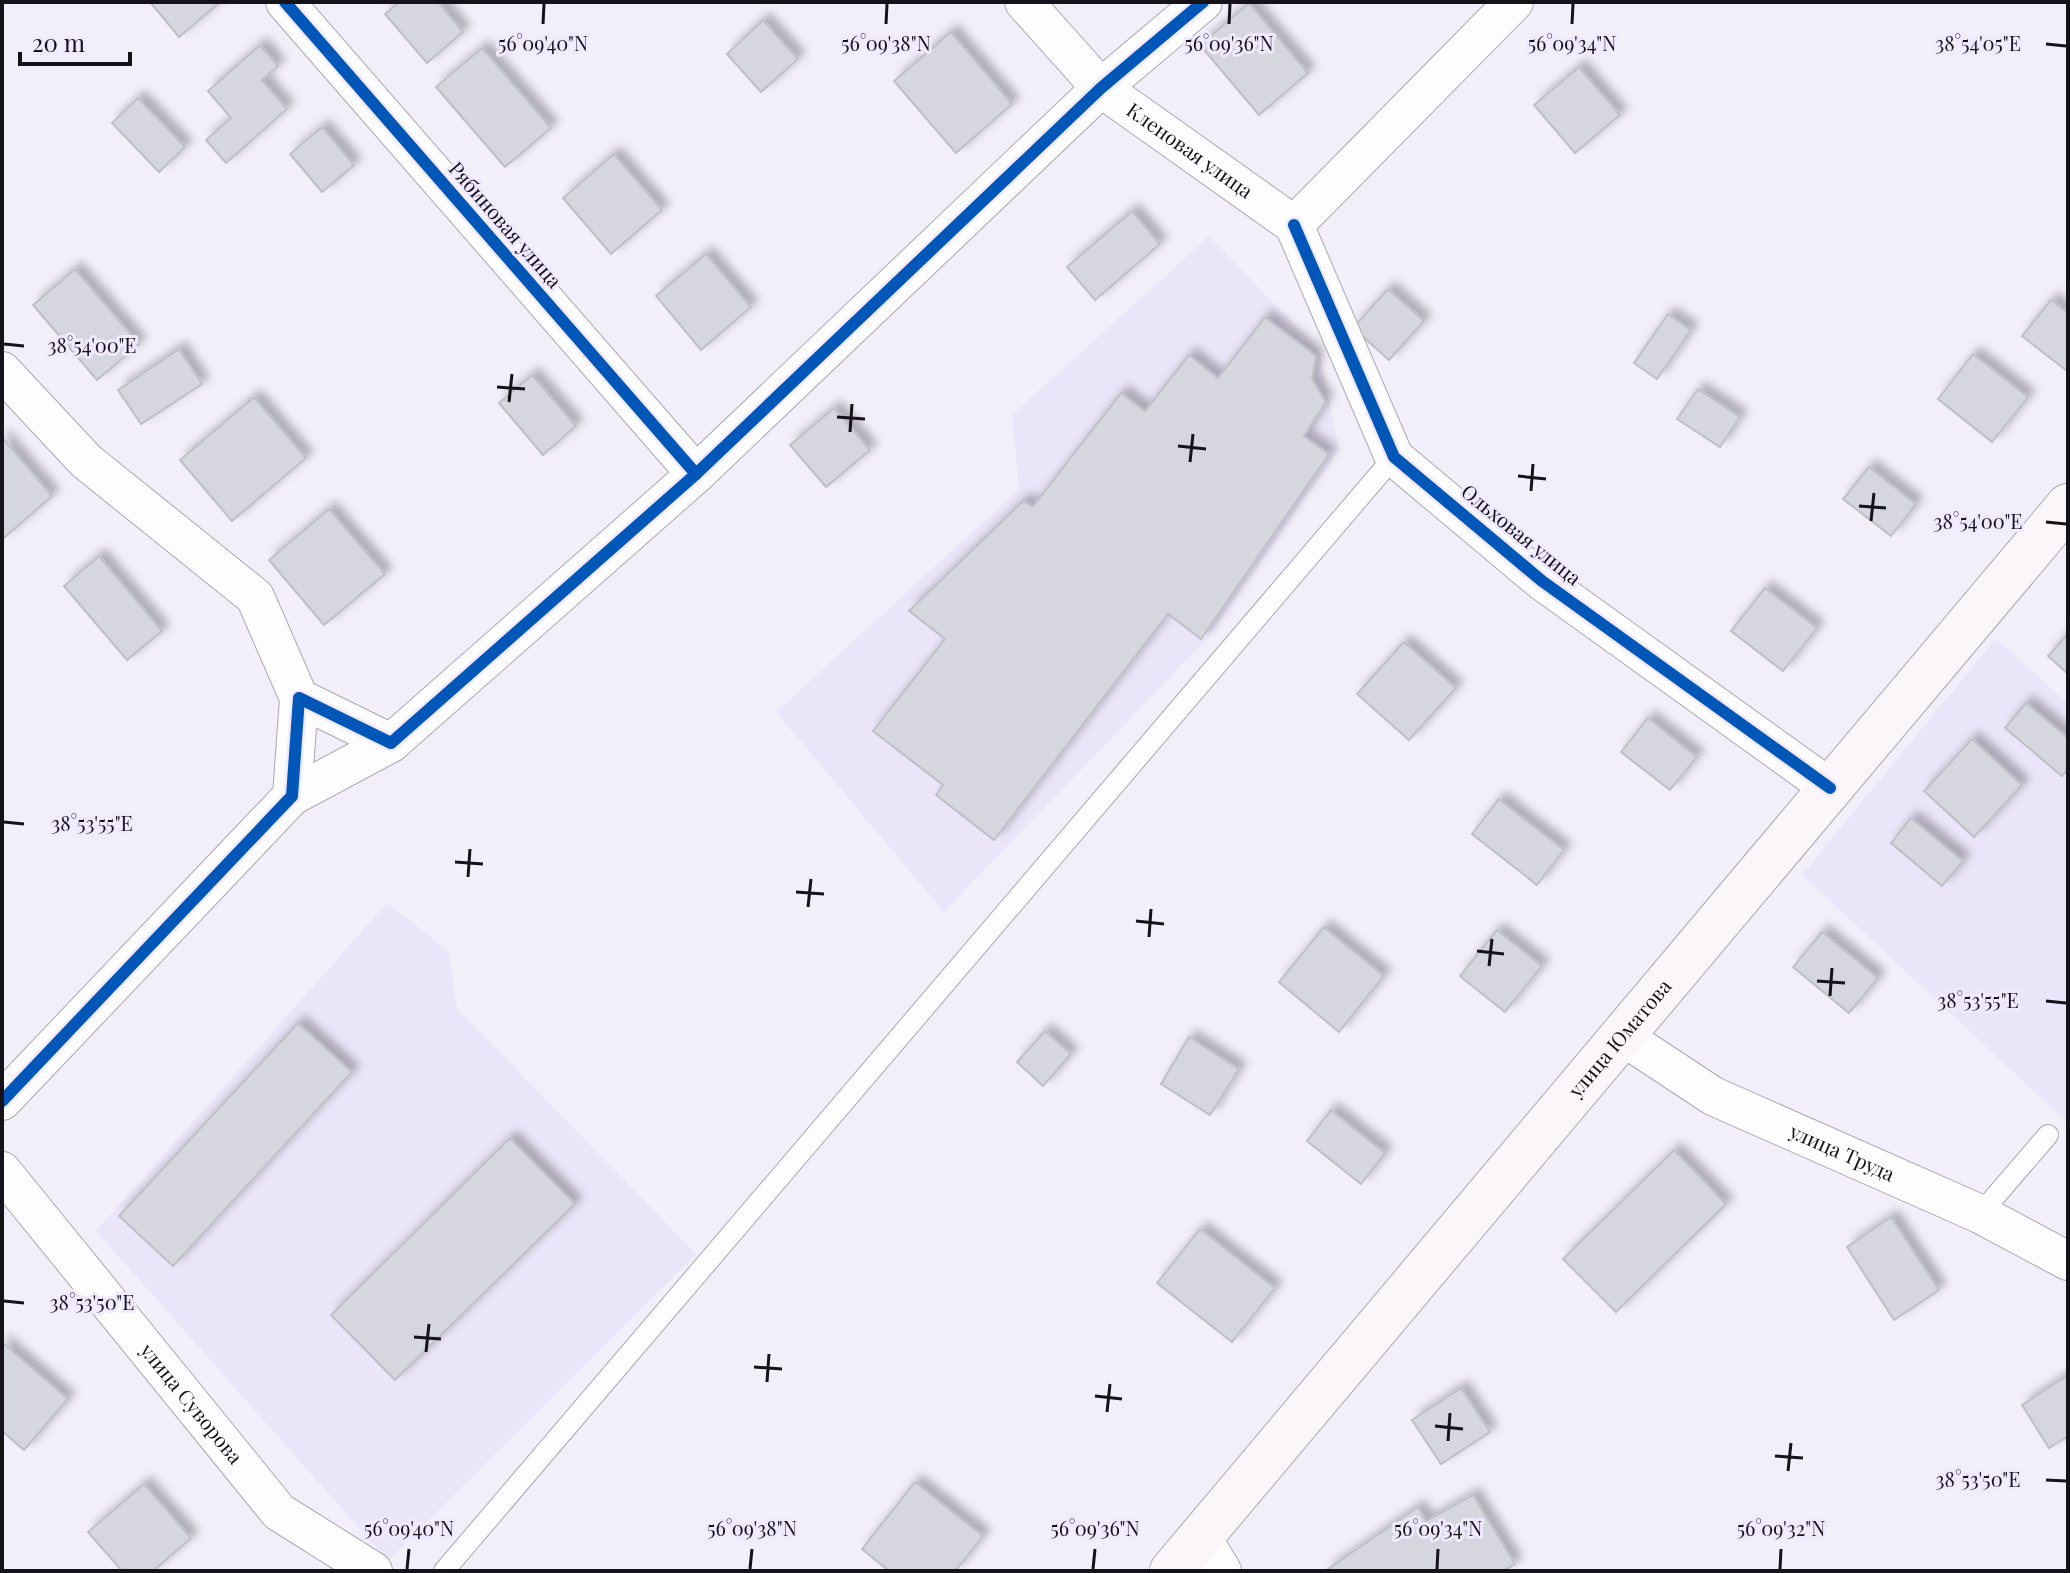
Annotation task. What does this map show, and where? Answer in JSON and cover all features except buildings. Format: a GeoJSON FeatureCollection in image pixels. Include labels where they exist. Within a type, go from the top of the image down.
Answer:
{"type":"FeatureCollection","features":[{"type":"Feature","properties":{"kind":"main road","name":"улица Юматова"},"geometry":{"type":"LineString","coordinates":[[1172,1571],[1212,1553],[1622,1036],[2068,506]]}},
{"type":"Feature","properties":{"kind":"street","name":"Рябиновая улица"},"geometry":{"type":"LineString","coordinates":[[285,2],[696,474]]}},
{"type":"Feature","properties":{"kind":"street","name":"Кленовая улица"},"geometry":{"type":"LineString","coordinates":[[1024,2],[1101,88],[1294,225]]}},
{"type":"Feature","properties":{"kind":"street"},"geometry":{"type":"LineString","coordinates":[[2,1101],[292,796],[391,743],[696,474],[1101,88],[1203,2]]}},
{"type":"Feature","properties":{"kind":"street"},"geometry":{"type":"LineString","coordinates":[[1294,225],[1514,2]]}},
{"type":"Feature","properties":{"kind":"street","name":"Ольховая улица"},"geometry":{"type":"LineString","coordinates":[[1294,225],[1394,457],[1542,581],[1830,788]]}},
{"type":"Feature","properties":{"kind":"street"},"geometry":{"type":"LineString","coordinates":[[2,371],[86,461],[255,597],[299,698],[292,796]]}},
{"type":"Feature","properties":{"kind":"street"},"geometry":{"type":"LineString","coordinates":[[299,698],[391,743]]}},
{"type":"Feature","properties":{"kind":"street","name":"улица Труда"},"geometry":{"type":"LineString","coordinates":[[1622,1036],[1713,1096],[1980,1214],[2068,1261]]}},
{"type":"Feature","properties":{"kind":"street","name":"улица Суворова"},"geometry":{"type":"LineString","coordinates":[[2,1171],[279,1512],[373,1571]]}},
{"type":"Feature","properties":{"kind":"lane"},"geometry":{"type":"LineString","coordinates":[[444,1571],[1394,457]]}},
{"type":"Feature","properties":{"kind":"lane"},"geometry":{"type":"LineString","coordinates":[[1980,1214],[2048,1135]]}},
{"type":"Feature","properties":{"kind":"shaded area"},"geometry":{"type":"Polygon","coordinates":[[[1209,236],[1319,351],[1339,450],[1207,639],[944,912],[776,712],[1019,489],[1012,415],[1209,236]]]}},
{"type":"Feature","properties":{"kind":"shaded area"},"geometry":{"type":"Polygon","coordinates":[[[1996,638],[2068,704],[2068,1123],[1802,875],[1996,638]]]}},
{"type":"Feature","properties":{"kind":"shaded area"},"geometry":{"type":"Polygon","coordinates":[[[387,903],[449,951],[457,1008],[696,1254],[388,1561],[96,1231],[387,903]]]}},
{"type":"Feature","properties":{"kind":"cycle path"},"geometry":{"type":"LineString","coordinates":[[285,2],[696,474]]}},
{"type":"Feature","properties":{"kind":"cycle path"},"geometry":{"type":"LineString","coordinates":[[2,1101],[292,796],[299,698],[391,743],[696,474],[1101,88],[1203,2]]}},
{"type":"Feature","properties":{"kind":"cycle path"},"geometry":{"type":"LineString","coordinates":[[1294,225],[1394,457],[1542,581],[1830,788]]}}]}
